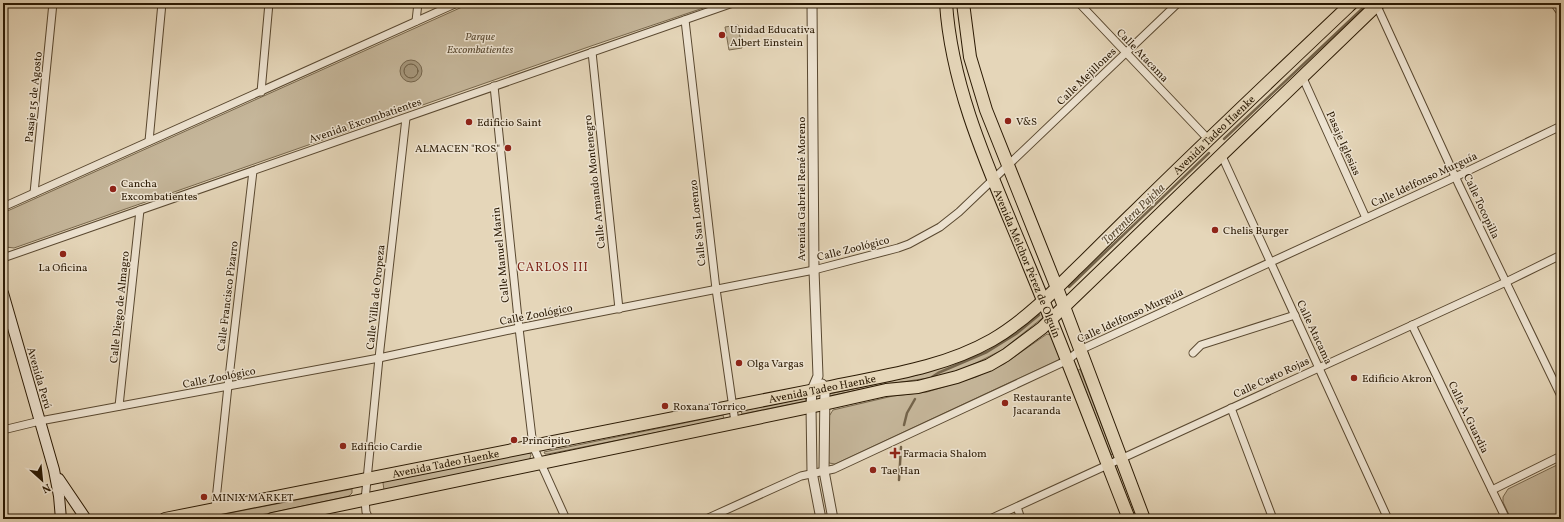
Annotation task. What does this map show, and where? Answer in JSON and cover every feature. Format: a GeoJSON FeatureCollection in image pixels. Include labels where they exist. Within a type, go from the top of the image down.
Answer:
{"type":"FeatureCollection","features":[{"type":"Feature","properties":{"kind":"main road","name":"Avenida Melchor Pérez de Olguín"},"geometry":{"type":"LineString","coordinates":[[946,3],[949,38],[961,89],[994,180],[1068,360],[1128,519]]}},
{"type":"Feature","properties":{"kind":"main road","name":"Avenida Melchor Pérez de Olguín"},"geometry":{"type":"LineString","coordinates":[[963,3],[967,37],[976,79],[986,110],[1057,288],[1120,459],[1144,519]]}},
{"type":"Feature","properties":{"kind":"main road","name":"Avenida Tadeo Haenke"},"geometry":{"type":"LineString","coordinates":[[165,519],[215,514],[368,479],[825,388],[922,368],[952,359],[992,340],[1020,320],[1057,288],[1208,139],[1352,3]]}},
{"type":"Feature","properties":{"kind":"main road","name":"Avenida Tadeo Haenke"},"geometry":{"type":"LineString","coordinates":[[272,519],[811,407],[886,390],[929,385],[975,371],[1006,355],[1051,319],[1377,4]]}},
{"type":"Feature","properties":{"kind":"main road","name":"Avenida Perú"},"geometry":{"type":"LineString","coordinates":[[3,293],[54,470],[62,519]]}},
{"type":"Feature","properties":{"kind":"main road","name":"Avenida Perú"},"geometry":{"type":"LineString","coordinates":[[54,470],[68,494],[86,519]]}},
{"type":"Feature","properties":{"kind":"street","name":"Pasaje 15 de Agosto"},"geometry":{"type":"LineString","coordinates":[[34,192],[54,3]]}},
{"type":"Feature","properties":{"kind":"street"},"geometry":{"type":"LineString","coordinates":[[149,141],[162,3]]}},
{"type":"Feature","properties":{"kind":"street"},"geometry":{"type":"LineString","coordinates":[[261,92],[269,3]]}},
{"type":"Feature","properties":{"kind":"street"},"geometry":{"type":"LineString","coordinates":[[416,21],[418,3]]}},
{"type":"Feature","properties":{"kind":"street"},"geometry":{"type":"LineString","coordinates":[[3,206],[261,92],[457,3]]}},
{"type":"Feature","properties":{"kind":"street","name":"Avenida Excombatientes"},"geometry":{"type":"LineString","coordinates":[[3,258],[733,3]]}},
{"type":"Feature","properties":{"kind":"street","name":"Avenida Gabriel René Moreno"},"geometry":{"type":"LineString","coordinates":[[812,3],[814,270],[818,376],[812,390],[812,472],[821,519]]}},
{"type":"Feature","properties":{"kind":"street","name":"Calle Atacama"},"geometry":{"type":"LineString","coordinates":[[1078,3],[1208,139]]}},
{"type":"Feature","properties":{"kind":"street","name":"Calle Mejillones"},"geometry":{"type":"LineString","coordinates":[[1009,165],[1178,3]]}},
{"type":"Feature","properties":{"kind":"street"},"geometry":{"type":"LineString","coordinates":[[1554,3],[1561,13]]}},
{"type":"Feature","properties":{"kind":"street","name":"Calle Tocopilla"},"geometry":{"type":"LineString","coordinates":[[1377,4],[1456,177],[1561,396]]}},
{"type":"Feature","properties":{"kind":"street","name":"Calle San Lorenzo"},"geometry":{"type":"LineString","coordinates":[[685,20],[716,289],[734,422]]}},
{"type":"Feature","properties":{"kind":"street","name":"Calle Armando Montenegro"},"geometry":{"type":"LineString","coordinates":[[592,52],[619,309]]}},
{"type":"Feature","properties":{"kind":"street","name":"Pasaje Iglesias"},"geometry":{"type":"LineString","coordinates":[[1302,76],[1366,218]]}},
{"type":"Feature","properties":{"kind":"street","name":"Calle Manuel Marin"},"geometry":{"type":"LineString","coordinates":[[494,86],[519,328],[533,446],[566,519]]}},
{"type":"Feature","properties":{"kind":"street","name":"Calle Villa de Oropeza"},"geometry":{"type":"LineString","coordinates":[[368,519],[366,512],[366,500],[379,358],[406,118]]}},
{"type":"Feature","properties":{"kind":"street","name":"Calle Idelfonso Murguía"},"geometry":{"type":"LineString","coordinates":[[706,519],[801,476],[812,472],[834,468],[1068,360],[1080,350],[1456,177],[1561,126]]}},
{"type":"Feature","properties":{"kind":"street","name":"Calle Atacama"},"geometry":{"type":"LineString","coordinates":[[1221,154],[1388,519]]}},
{"type":"Feature","properties":{"kind":"street","name":"Calle Zoológico"},"geometry":{"type":"LineString","coordinates":[[3,430],[40,421],[379,358],[519,328],[814,270],[898,248],[924,237],[940,227],[959,212],[1009,165]]}},
{"type":"Feature","properties":{"kind":"street","name":"Calle Francisco Pizarro"},"geometry":{"type":"LineString","coordinates":[[215,514],[253,171]]}},
{"type":"Feature","properties":{"kind":"street","name":"Calle Diego de Almagro"},"geometry":{"type":"LineString","coordinates":[[119,406],[140,210]]}},
{"type":"Feature","properties":{"kind":"street","name":"Calle Casto Rojas"},"geometry":{"type":"LineString","coordinates":[[990,519],[1506,282],[1561,255]]}},
{"type":"Feature","properties":{"kind":"street"},"geometry":{"type":"LineString","coordinates":[[1193,353],[1201,344],[1295,315]]}},
{"type":"Feature","properties":{"kind":"street","name":"Calle A. Guardia"},"geometry":{"type":"LineString","coordinates":[[1412,325],[1506,519]]}},
{"type":"Feature","properties":{"kind":"street","name":"Avenida Gabriel René Moreno"},"geometry":{"type":"LineString","coordinates":[[818,376],[825,388]]}},
{"type":"Feature","properties":{"kind":"street"},"geometry":{"type":"LineString","coordinates":[[825,388],[824,471],[833,519]]}},
{"type":"Feature","properties":{"kind":"street"},"geometry":{"type":"LineString","coordinates":[[1231,408],[1273,519]]}},
{"type":"Feature","properties":{"kind":"street"},"geometry":{"type":"LineString","coordinates":[[1492,490],[1561,456]]}},
{"type":"Feature","properties":{"kind":"street"},"geometry":{"type":"LineString","coordinates":[[1017,506],[1021,519]]}},
{"type":"Feature","properties":{"kind":"green space","name":"Parque Excombatientes"},"geometry":{"type":"Polygon","coordinates":[[[471,3],[718,3],[14,248],[6,247],[3,244],[3,213],[471,3]]]}},
{"type":"Feature","properties":{"kind":"green space"},"geometry":{"type":"Polygon","coordinates":[[[738,25],[742,48],[729,50],[725,27],[738,25]]]}},
{"type":"Feature","properties":{"kind":"green space"},"geometry":{"type":"Polygon","coordinates":[[[1043,308],[1045,316],[1002,350],[957,371],[935,377],[888,384],[829,396],[829,394],[917,375],[965,359],[982,351],[1043,308]]]}},
{"type":"Feature","properties":{"kind":"green space"},"geometry":{"type":"Polygon","coordinates":[[[1047,334],[1051,335],[1060,358],[1058,360],[835,464],[829,463],[828,418],[833,410],[893,396],[927,392],[976,377],[1004,364],[1047,334]]]}},
{"type":"Feature","properties":{"kind":"green space"},"geometry":{"type":"Polygon","coordinates":[[[1080,369],[1113,454],[1110,455],[1077,371],[1080,369]]]}},
{"type":"Feature","properties":{"kind":"green space"},"geometry":{"type":"Polygon","coordinates":[[[805,398],[806,401],[742,414],[741,411],[805,398]]]}},
{"type":"Feature","properties":{"kind":"green space"},"geometry":{"type":"Polygon","coordinates":[[[723,415],[724,419],[548,454],[545,454],[544,452],[723,415]]]}},
{"type":"Feature","properties":{"kind":"green space"},"geometry":{"type":"Polygon","coordinates":[[[530,453],[531,455],[529,461],[384,490],[383,483],[385,481],[530,453]]]}},
{"type":"Feature","properties":{"kind":"green space"},"geometry":{"type":"Polygon","coordinates":[[[1561,463],[1561,519],[1511,519],[1503,502],[1503,497],[1508,489],[1561,463]]]}},
{"type":"Feature","properties":{"kind":"green space"},"geometry":{"type":"Polygon","coordinates":[[[352,489],[352,493],[345,497],[242,519],[222,519],[222,516],[225,514],[352,489]]]}},
{"type":"Feature","properties":{"kind":"water"},"geometry":{"type":"Polygon","coordinates":[[[411,60],[415,61],[421,67],[421,75],[415,81],[411,82],[407,81],[401,75],[400,71],[401,67],[407,61],[411,60]]]}},
{"type":"Feature","properties":{"kind":"waterway","name":"Torrentera Pajcha"},"geometry":{"type":"LineString","coordinates":[[1224,139],[1364,7]]}},
{"type":"Feature","properties":{"kind":"waterway","name":"Torrentera Pajcha"},"geometry":{"type":"LineString","coordinates":[[1069,287],[1209,153]]}},
{"type":"Feature","properties":{"kind":"waterway","name":"Torrentera Pajcha"},"geometry":{"type":"LineString","coordinates":[[932,377],[987,352],[1016,334],[1039,315]]}},
{"type":"Feature","properties":{"kind":"waterway","name":"Torrentera Pajcha"},"geometry":{"type":"LineString","coordinates":[[904,425],[907,413],[915,399]]}},
{"type":"Feature","properties":{"kind":"waterway","name":"Torrentera Pajcha"},"geometry":{"type":"LineString","coordinates":[[899,480],[901,447]]}},
{"type":"Feature","properties":{"kind":"place","name":"Unidad Educativa Albert Einstein"},"geometry":{"type":"Point","coordinates":[722,35]}},
{"type":"Feature","properties":{"kind":"place","name":"V&S"},"geometry":{"type":"Point","coordinates":[1008,121]}},
{"type":"Feature","properties":{"kind":"place","name":"Edificio Saint"},"geometry":{"type":"Point","coordinates":[469,122]}},
{"type":"Feature","properties":{"kind":"place","name":"ALMACEN \"ROS\""},"geometry":{"type":"Point","coordinates":[508,148]}},
{"type":"Feature","properties":{"kind":"place","name":"Cancha Excombatientes"},"geometry":{"type":"Point","coordinates":[113,189]}},
{"type":"Feature","properties":{"kind":"place","name":"Chelis Burger"},"geometry":{"type":"Point","coordinates":[1215,230]}},
{"type":"Feature","properties":{"kind":"place","name":"La Oficina"},"geometry":{"type":"Point","coordinates":[63,254]}},
{"type":"Feature","properties":{"kind":"place","name":"Olga Vargas"},"geometry":{"type":"Point","coordinates":[739,363]}},
{"type":"Feature","properties":{"kind":"place","name":"Edificio Akron"},"geometry":{"type":"Point","coordinates":[1354,378]}},
{"type":"Feature","properties":{"kind":"place","name":"Restaurante Jacaranda"},"geometry":{"type":"Point","coordinates":[1005,403]}},
{"type":"Feature","properties":{"kind":"place","name":"Roxana Torrico"},"geometry":{"type":"Point","coordinates":[665,406]}},
{"type":"Feature","properties":{"kind":"place","name":"Principito"},"geometry":{"type":"Point","coordinates":[514,440]}},
{"type":"Feature","properties":{"kind":"place","name":"Edificio Cardie"},"geometry":{"type":"Point","coordinates":[343,446]}},
{"type":"Feature","properties":{"kind":"place","name":"Farmacia Shalom"},"geometry":{"type":"Point","coordinates":[895,453]}},
{"type":"Feature","properties":{"kind":"place","name":"Tae Han"},"geometry":{"type":"Point","coordinates":[873,470]}},
{"type":"Feature","properties":{"kind":"place","name":"MINIX MARKET"},"geometry":{"type":"Point","coordinates":[204,497]}},
{"type":"Feature","properties":{"kind":"district","name":"CARLOS III"},"geometry":{"type":"Point","coordinates":[553,267]}}]}
